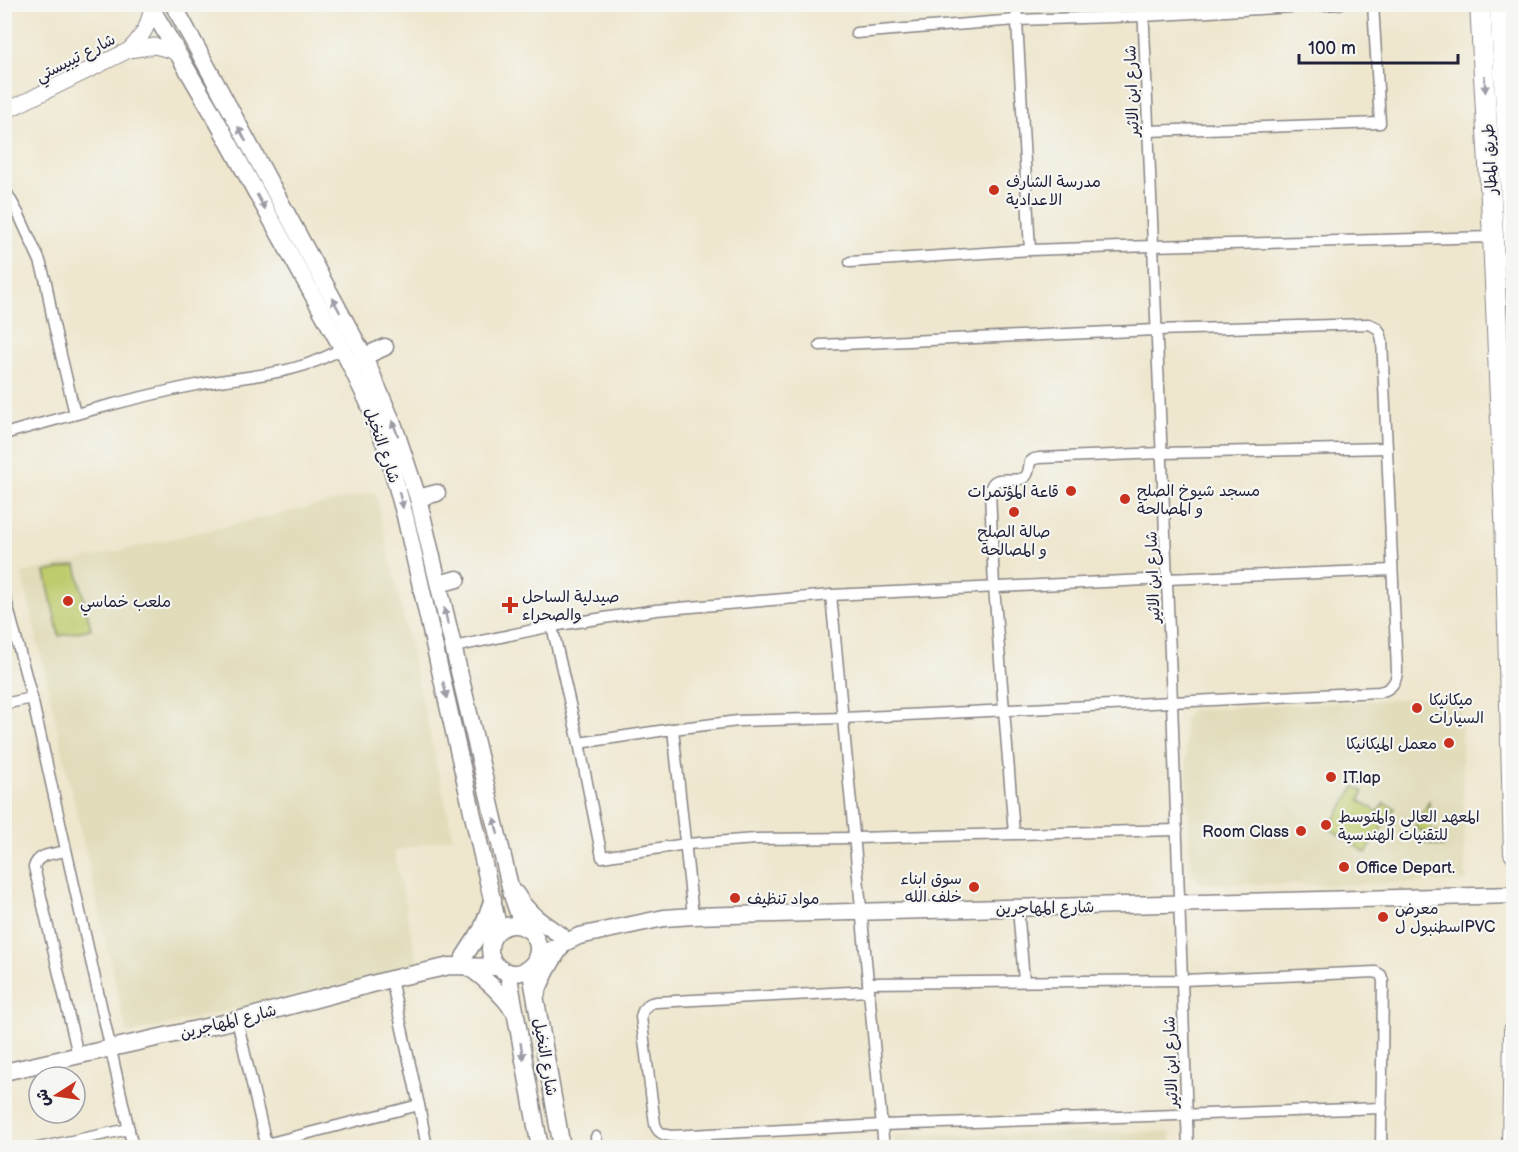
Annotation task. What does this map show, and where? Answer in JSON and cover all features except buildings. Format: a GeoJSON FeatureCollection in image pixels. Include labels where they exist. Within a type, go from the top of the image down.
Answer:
{"type":"FeatureCollection","features":[{"type":"Feature","properties":{"kind":"highway","name":"طريق المطار"},"geometry":{"type":"LineString","coordinates":[[1480,4],[1505,515],[1514,854]]}},
{"type":"Feature","properties":{"kind":"highway","name":"طريق المطار"},"geometry":{"type":"LineString","coordinates":[[1500,4],[1514,245]]}},
{"type":"Feature","properties":{"kind":"highway"},"geometry":{"type":"LineString","coordinates":[[1512,1148],[1514,1030]]}},
{"type":"Feature","properties":{"kind":"main road","name":"شارع النخيل"},"geometry":{"type":"LineString","coordinates":[[173,4],[228,106],[352,356],[386,447],[397,485],[493,898],[495,936]]}},
{"type":"Feature","properties":{"kind":"main road","name":"شارع النخيل"},"geometry":{"type":"LineString","coordinates":[[150,6],[394,426],[418,498],[515,906],[528,931]]}},
{"type":"Feature","properties":{"kind":"main road"},"geometry":{"type":"LineString","coordinates":[[129,50],[145,30],[150,15],[150,6]]}},
{"type":"Feature","properties":{"kind":"main road"},"geometry":{"type":"LineString","coordinates":[[129,50],[154,46],[178,54]]}},
{"type":"Feature","properties":{"kind":"main road","name":"شارع تيبيستي"},"geometry":{"type":"LineString","coordinates":[[4,112],[129,50]]}},
{"type":"Feature","properties":{"kind":"main road"},"geometry":{"type":"LineString","coordinates":[[213,114],[228,106]]}},
{"type":"Feature","properties":{"kind":"main road"},"geometry":{"type":"LineString","coordinates":[[352,356],[385,347]]}},
{"type":"Feature","properties":{"kind":"main road"},"geometry":{"type":"LineString","coordinates":[[418,498],[437,493]]}},
{"type":"Feature","properties":{"kind":"main road"},"geometry":{"type":"LineString","coordinates":[[438,584],[457,579]]}},
{"type":"Feature","properties":{"kind":"main road"},"geometry":{"type":"LineString","coordinates":[[510,883],[531,914],[562,939],[546,970],[536,998]]}},
{"type":"Feature","properties":{"kind":"main road","name":"شارع المهاجرين"},"geometry":{"type":"LineString","coordinates":[[528,931],[562,939],[645,921],[693,916],[1514,895]]}},
{"type":"Feature","properties":{"kind":"main road"},"geometry":{"type":"LineString","coordinates":[[493,898],[482,929],[461,963],[484,978],[499,992],[516,1014]]}},
{"type":"Feature","properties":{"kind":"main road"},"geometry":{"type":"LineString","coordinates":[[511,925],[528,931],[536,941],[533,961],[524,971],[516,973],[503,970],[491,955],[490,948],[495,936],[511,925]]}},
{"type":"Feature","properties":{"kind":"main road","name":"شارع المهاجرين"},"geometry":{"type":"LineString","coordinates":[[461,963],[495,936]]}},
{"type":"Feature","properties":{"kind":"main road","name":"شارع المهاجرين"},"geometry":{"type":"LineString","coordinates":[[533,961],[562,939]]}},
{"type":"Feature","properties":{"kind":"main road","name":"شارع النخيل"},"geometry":{"type":"LineString","coordinates":[[533,961],[536,998],[562,1148]]}},
{"type":"Feature","properties":{"kind":"main road","name":"شارع المهاجرين"},"geometry":{"type":"LineString","coordinates":[[4,1072],[237,1020],[461,963],[503,970]]}},
{"type":"Feature","properties":{"kind":"main road","name":"شارع النخيل"},"geometry":{"type":"LineString","coordinates":[[503,970],[516,1014],[540,1148]]}},
{"type":"Feature","properties":{"kind":"street"},"geometry":{"type":"LineString","coordinates":[[1016,4],[1030,250]]}},
{"type":"Feature","properties":{"kind":"street","name":"شارع ابن الاثير"},"geometry":{"type":"LineString","coordinates":[[1143,4],[1188,1148]]}},
{"type":"Feature","properties":{"kind":"street"},"geometry":{"type":"LineString","coordinates":[[856,33],[1016,20],[1144,16],[1340,4]]}},
{"type":"Feature","properties":{"kind":"street"},"geometry":{"type":"LineString","coordinates":[[1148,131],[1380,123],[1373,4]]}},
{"type":"Feature","properties":{"kind":"street"},"geometry":{"type":"LineString","coordinates":[[4,188],[40,261],[75,414]]}},
{"type":"Feature","properties":{"kind":"street"},"geometry":{"type":"LineString","coordinates":[[850,262],[1030,250],[1493,237]]}},
{"type":"Feature","properties":{"kind":"street"},"geometry":{"type":"LineString","coordinates":[[579,743],[738,721],[1379,692],[1388,689],[1395,681],[1397,675],[1382,340],[1381,334],[1374,325],[1156,330],[820,345]]}},
{"type":"Feature","properties":{"kind":"street"},"geometry":{"type":"LineString","coordinates":[[4,434],[199,384],[296,369],[352,356]]}},
{"type":"Feature","properties":{"kind":"street"},"geometry":{"type":"LineString","coordinates":[[1014,833],[994,587],[990,491],[993,482],[1026,476],[1030,462],[1034,459],[1162,453],[1387,448]]}},
{"type":"Feature","properties":{"kind":"street"},"geometry":{"type":"LineString","coordinates":[[453,647],[552,626],[656,610],[831,595],[1392,570]]}},
{"type":"Feature","properties":{"kind":"street"},"geometry":{"type":"LineString","coordinates":[[831,595],[884,1148]]}},
{"type":"Feature","properties":{"kind":"street"},"geometry":{"type":"LineString","coordinates":[[5,596],[32,698],[133,1148]]}},
{"type":"Feature","properties":{"kind":"street"},"geometry":{"type":"LineString","coordinates":[[552,626],[602,857],[686,844],[756,839],[1177,830]]}},
{"type":"Feature","properties":{"kind":"street"},"geometry":{"type":"LineString","coordinates":[[4,704],[32,698]]}},
{"type":"Feature","properties":{"kind":"street"},"geometry":{"type":"LineString","coordinates":[[673,729],[693,916]]}},
{"type":"Feature","properties":{"kind":"street"},"geometry":{"type":"LineString","coordinates":[[66,851],[40,857],[34,867],[78,1055]]}},
{"type":"Feature","properties":{"kind":"street"},"geometry":{"type":"LineString","coordinates":[[1018,908],[1024,981]]}},
{"type":"Feature","properties":{"kind":"street"},"geometry":{"type":"LineString","coordinates":[[662,1148],[660,1133],[655,1124],[641,1017],[647,1005],[656,1002],[868,987],[1024,981],[1183,980],[1376,972],[1381,975],[1383,981],[1381,1148]]}},
{"type":"Feature","properties":{"kind":"street"},"geometry":{"type":"LineString","coordinates":[[391,979],[427,1148]]}},
{"type":"Feature","properties":{"kind":"street"},"geometry":{"type":"LineString","coordinates":[[237,1020],[267,1146],[419,1105]]}},
{"type":"Feature","properties":{"kind":"street"},"geometry":{"type":"LineString","coordinates":[[660,1133],[671,1136],[882,1125],[1382,1108]]}},
{"type":"Feature","properties":{"kind":"street"},"geometry":{"type":"LineString","coordinates":[[38,1148],[129,1129]]}},
{"type":"Feature","properties":{"kind":"shaded area"},"geometry":{"type":"Polygon","coordinates":[[[375,492],[453,837],[394,851],[420,967],[127,1034],[22,573],[375,492]]]}},
{"type":"Feature","properties":{"kind":"shaded area","name":"المعهد العالي والمتوسط للتقنيات الهندسية"},"geometry":{"type":"Polygon","coordinates":[[[1460,696],[1467,881],[1316,885],[1201,883],[1191,873],[1184,719],[1191,710],[1460,696]]]}},
{"type":"Feature","properties":{"kind":"shaded area"},"geometry":{"type":"Polygon","coordinates":[[[1170,1132],[1171,1148],[897,1148],[895,1135],[1170,1132]]]}},
{"type":"Feature","properties":{"kind":"green space","name":"ملعب خماسي"},"geometry":{"type":"Polygon","coordinates":[[[76,565],[91,629],[59,636],[45,572],[76,565]]]}},
{"type":"Feature","properties":{"kind":"green space"},"geometry":{"type":"Polygon","coordinates":[[[1355,786],[1364,792],[1359,800],[1378,812],[1384,803],[1395,808],[1366,853],[1329,828],[1355,786]]]}},
{"type":"Feature","properties":{"kind":"green space"},"geometry":{"type":"Polygon","coordinates":[[[1429,801],[1431,831],[1446,834],[1443,847],[1420,842],[1423,831],[1414,828],[1429,801]]]}},
{"type":"Feature","properties":{"kind":"place","name":"مدرسة الشارف الاعدادية"},"geometry":{"type":"Point","coordinates":[994,190]}},
{"type":"Feature","properties":{"kind":"place","name":"قاعة المؤتمرات"},"geometry":{"type":"Point","coordinates":[1071,491]}},
{"type":"Feature","properties":{"kind":"place","name":"مسجد شيوخ الصلح و المصالحة"},"geometry":{"type":"Point","coordinates":[1125,499]}},
{"type":"Feature","properties":{"kind":"place","name":"صالة الصلح و المصالحة"},"geometry":{"type":"Point","coordinates":[1014,512]}},
{"type":"Feature","properties":{"kind":"place","name":"ملعب خماسي"},"geometry":{"type":"Point","coordinates":[68,601]}},
{"type":"Feature","properties":{"kind":"place","name":"صيدلية الساحل والصحراء"},"geometry":{"type":"Point","coordinates":[510,605]}},
{"type":"Feature","properties":{"kind":"place","name":"ميكانيكا السيارات"},"geometry":{"type":"Point","coordinates":[1417,708]}},
{"type":"Feature","properties":{"kind":"place","name":"معمل الميكانيكا"},"geometry":{"type":"Point","coordinates":[1449,743]}},
{"type":"Feature","properties":{"kind":"place","name":"IT.lap"},"geometry":{"type":"Point","coordinates":[1331,777]}},
{"type":"Feature","properties":{"kind":"place","name":"المعهد العالي والمتوسط للتقنيات الهندسية"},"geometry":{"type":"Point","coordinates":[1326,825]}},
{"type":"Feature","properties":{"kind":"place","name":"Room Class"},"geometry":{"type":"Point","coordinates":[1301,831]}},
{"type":"Feature","properties":{"kind":"place","name":"Office Depart."},"geometry":{"type":"Point","coordinates":[1344,867]}},
{"type":"Feature","properties":{"kind":"place","name":"سوق ابناء خلف الله"},"geometry":{"type":"Point","coordinates":[974,887]}},
{"type":"Feature","properties":{"kind":"place","name":"مواد تنظيف"},"geometry":{"type":"Point","coordinates":[735,898]}},
{"type":"Feature","properties":{"kind":"place","name":"معرض اسطنبول لPVC"},"geometry":{"type":"Point","coordinates":[1383,917]}}]}
